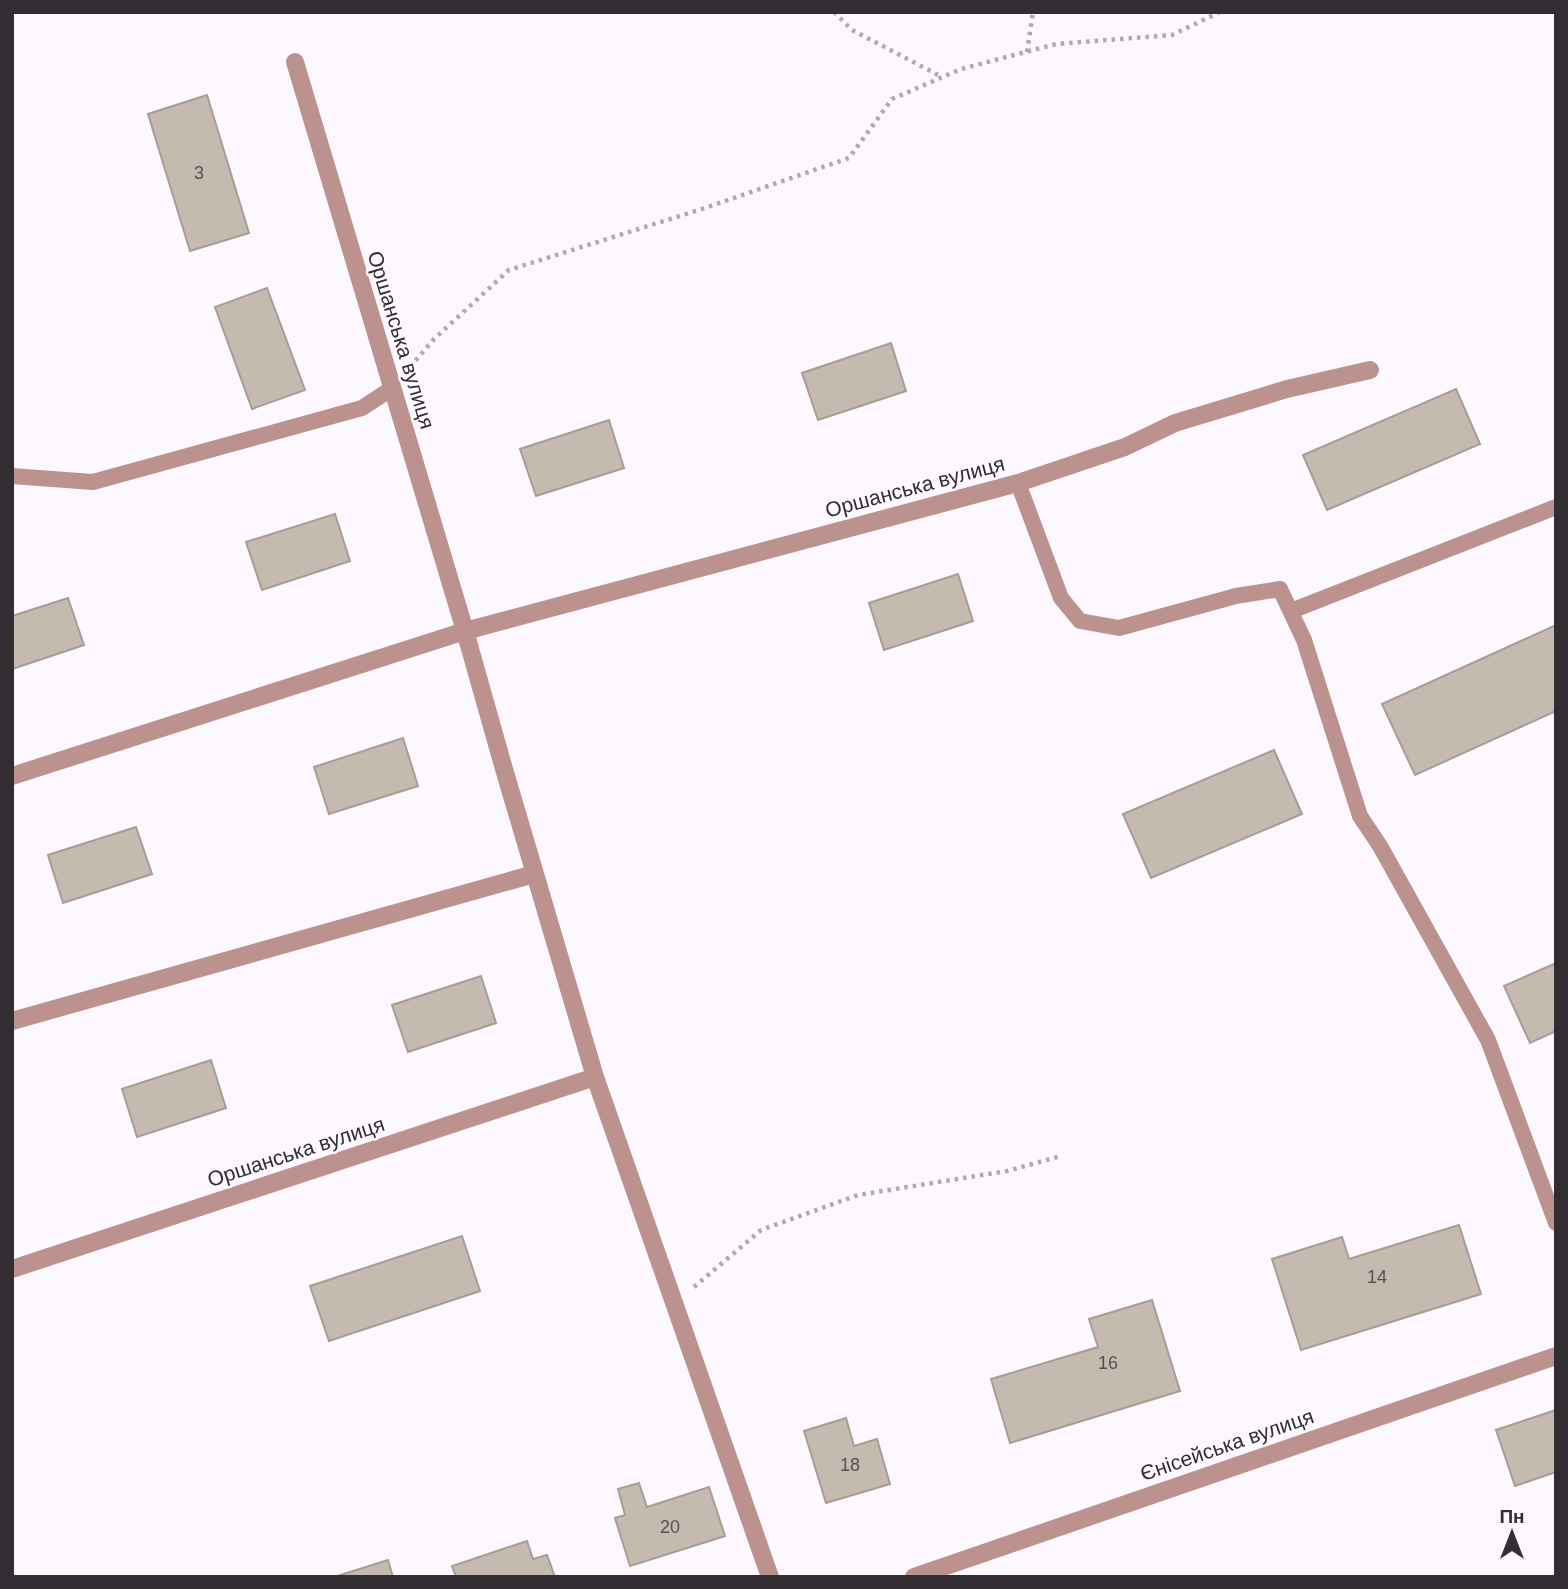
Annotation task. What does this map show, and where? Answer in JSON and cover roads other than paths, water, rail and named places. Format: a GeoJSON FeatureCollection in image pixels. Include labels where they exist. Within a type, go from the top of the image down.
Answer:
{"type":"FeatureCollection","features":[{"type":"Feature","properties":{"kind":"street","name":"Оршанська вулиця"},"geometry":{"type":"LineString","coordinates":[[295,62],[595,1077],[770,1577]]}},
{"type":"Feature","properties":{"kind":"street","name":"Оршанська вулиця"},"geometry":{"type":"LineString","coordinates":[[12,776],[465,631],[1018,483],[1125,447],[1175,423],[1287,389],[1370,370]]}},
{"type":"Feature","properties":{"kind":"street"},"geometry":{"type":"LineString","coordinates":[[12,1021],[534,874]]}},
{"type":"Feature","properties":{"kind":"street","name":"Оршанська вулиця"},"geometry":{"type":"LineString","coordinates":[[12,1269],[595,1077]]}},
{"type":"Feature","properties":{"kind":"street","name":"Єнісейська вулиця"},"geometry":{"type":"LineString","coordinates":[[914,1577],[1556,1356]]}},
{"type":"Feature","properties":{"kind":"lane"},"geometry":{"type":"LineString","coordinates":[[12,476],[93,482],[362,408],[391,389]]}},
{"type":"Feature","properties":{"kind":"lane"},"geometry":{"type":"LineString","coordinates":[[1018,483],[1061,598],[1080,621],[1119,628],[1236,596],[1280,589],[1304,640],[1360,817],[1380,846],[1488,1040],[1556,1223]]}},
{"type":"Feature","properties":{"kind":"lane"},"geometry":{"type":"LineString","coordinates":[[1291,611],[1556,507]]}}]}
